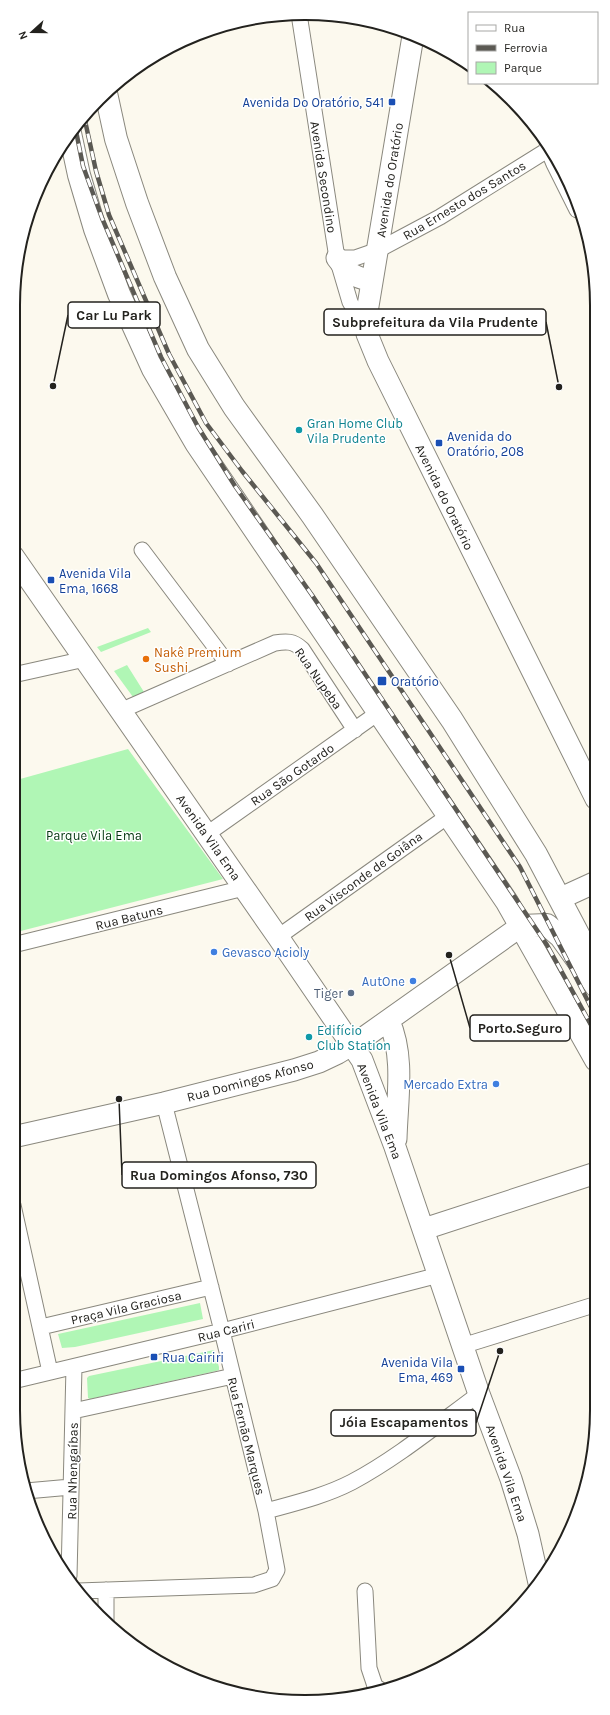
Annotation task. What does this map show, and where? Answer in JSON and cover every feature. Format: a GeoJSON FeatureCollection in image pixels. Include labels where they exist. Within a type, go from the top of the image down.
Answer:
{"type":"FeatureCollection","features":[{"type":"Feature","properties":{"kind":"main road","name":"Avenida do Oratório"},"geometry":{"type":"LineString","coordinates":[[412,41],[367,312],[367,334],[378,361],[590,787]]}},
{"type":"Feature","properties":{"kind":"main road"},"geometry":{"type":"LineString","coordinates":[[107,99],[116,139],[137,203],[165,278],[198,349],[234,407],[312,516],[452,720],[536,854],[561,898],[590,956]]}},
{"type":"Feature","properties":{"kind":"main road"},"geometry":{"type":"LineString","coordinates":[[72,142],[79,175],[95,229],[119,294],[153,369],[196,444],[522,926],[590,1049]]}},
{"type":"Feature","properties":{"kind":"main road"},"geometry":{"type":"LineString","coordinates":[[337,258],[347,271],[356,278],[372,282]]}},
{"type":"Feature","properties":{"kind":"main road","name":"Avenida Vila Ema"},"geometry":{"type":"LineString","coordinates":[[20,566],[352,1045],[368,1076],[424,1229],[479,1394],[511,1479],[528,1534],[537,1575]]}},
{"type":"Feature","properties":{"kind":"main road"},"geometry":{"type":"LineString","coordinates":[[561,898],[590,885]]}},
{"type":"Feature","properties":{"kind":"main road"},"geometry":{"type":"LineString","coordinates":[[522,926],[547,925],[562,937],[590,977]]}},
{"type":"Feature","properties":{"kind":"main road","name":"Rua Domingos Afonso"},"geometry":{"type":"LineString","coordinates":[[20,1134],[164,1103],[294,1070],[318,1062],[352,1045],[522,926]]}},
{"type":"Feature","properties":{"kind":"main road"},"geometry":{"type":"LineString","coordinates":[[389,1020],[398,1046],[399,1062],[395,1148]]}},
{"type":"Feature","properties":{"kind":"main road"},"geometry":{"type":"LineString","coordinates":[[424,1229],[590,1176]]}},
{"type":"Feature","properties":{"kind":"street","name":"Avenida Secondino"},"geometry":{"type":"LineString","coordinates":[[300,20],[337,258],[350,302],[367,334]]}},
{"type":"Feature","properties":{"kind":"street","name":"Rua Ernesto dos Santos"},"geometry":{"type":"LineString","coordinates":[[337,258],[354,258],[378,250],[440,217],[545,151]]}},
{"type":"Feature","properties":{"kind":"street"},"geometry":{"type":"LineString","coordinates":[[142,550],[228,664]]}},
{"type":"Feature","properties":{"kind":"street","name":"Rua Nupeba"},"geometry":{"type":"LineString","coordinates":[[120,711],[274,643],[286,641],[295,643],[302,649],[355,730]]}},
{"type":"Feature","properties":{"kind":"street"},"geometry":{"type":"LineString","coordinates":[[20,673],[84,659]]}},
{"type":"Feature","properties":{"kind":"street","name":"Rua São Gotardo"},"geometry":{"type":"LineString","coordinates":[[207,834],[378,713]]}},
{"type":"Feature","properties":{"kind":"street","name":"Rua Visconde de Goiâna"},"geometry":{"type":"LineString","coordinates":[[278,937],[448,816]]}},
{"type":"Feature","properties":{"kind":"street","name":"Rua Batuns"},"geometry":{"type":"LineString","coordinates":[[20,943],[244,888]]}},
{"type":"Feature","properties":{"kind":"street","name":"Rua Fernão Marques"},"geometry":{"type":"LineString","coordinates":[[85,1591],[254,1584],[272,1579],[277,1570],[266,1511],[164,1103]]}},
{"type":"Feature","properties":{"kind":"street"},"geometry":{"type":"LineString","coordinates":[[20,1235],[50,1372]]}},
{"type":"Feature","properties":{"kind":"street","name":"Rua Cariri"},"geometry":{"type":"LineString","coordinates":[[20,1379],[222,1332],[439,1275]]}},
{"type":"Feature","properties":{"kind":"street","name":"Praça Vila Graciosa"},"geometry":{"type":"LineString","coordinates":[[41,1326],[211,1287]]}},
{"type":"Feature","properties":{"kind":"street"},"geometry":{"type":"LineString","coordinates":[[462,1346],[590,1306]]}},
{"type":"Feature","properties":{"kind":"street","name":"Rua Nhengaíbas"},"geometry":{"type":"LineString","coordinates":[[69,1570],[74,1367]]}},
{"type":"Feature","properties":{"kind":"street"},"geometry":{"type":"LineString","coordinates":[[73,1411],[233,1376]]}},
{"type":"Feature","properties":{"kind":"street"},"geometry":{"type":"LineString","coordinates":[[266,1511],[304,1501],[352,1482],[407,1447],[479,1394]]}},
{"type":"Feature","properties":{"kind":"street"},"geometry":{"type":"LineString","coordinates":[[32,1490],[71,1487]]}},
{"type":"Feature","properties":{"kind":"street"},"geometry":{"type":"LineString","coordinates":[[106,1590],[106,1615]]}},
{"type":"Feature","properties":{"kind":"street"},"geometry":{"type":"LineString","coordinates":[[365,1591],[369,1668],[375,1686]]}},
{"type":"Feature","properties":{"kind":"green space"},"geometry":{"type":"Polygon","coordinates":[[[148,628],[151,632],[101,652],[97,647],[148,628]]]}},
{"type":"Feature","properties":{"kind":"green space"},"geometry":{"type":"Polygon","coordinates":[[[127,665],[144,692],[133,697],[114,671],[127,665]]]}},
{"type":"Feature","properties":{"kind":"green space","name":"Parque Vila Ema"},"geometry":{"type":"Polygon","coordinates":[[[128,749],[223,879],[20,931],[20,779],[128,749]]]}},
{"type":"Feature","properties":{"kind":"green space"},"geometry":{"type":"Polygon","coordinates":[[[200,1303],[203,1319],[75,1347],[62,1348],[58,1334],[200,1303]]]}},
{"type":"Feature","properties":{"kind":"green space"},"geometry":{"type":"Polygon","coordinates":[[[214,1350],[219,1370],[90,1399],[88,1398],[87,1378],[89,1376],[214,1350]]]}},
{"type":"Feature","properties":{"kind":"railway"},"geometry":{"type":"LineString","coordinates":[[86,124],[96,171],[109,215],[169,354],[206,423],[242,471],[316,563],[520,867],[590,1005]]}},
{"type":"Feature","properties":{"kind":"railway"},"geometry":{"type":"LineString","coordinates":[[77,135],[83,166],[102,218],[161,357],[198,427],[235,486],[312,595],[547,945],[590,1023]]}},
{"type":"Feature","properties":{"kind":"place","name":"Avenida Do Oratório, 541"},"geometry":{"type":"Point","coordinates":[392,102]}},
{"type":"Feature","properties":{"kind":"place","name":"Car Lu Park"},"geometry":{"type":"Point","coordinates":[53,386]}},
{"type":"Feature","properties":{"kind":"place","name":"Subprefeitura da Vila Prudente"},"geometry":{"type":"Point","coordinates":[559,387]}},
{"type":"Feature","properties":{"kind":"place","name":"Gran Home Club Vila Prudente"},"geometry":{"type":"Point","coordinates":[299,430]}},
{"type":"Feature","properties":{"kind":"place","name":"Avenida do Oratório, 208"},"geometry":{"type":"Point","coordinates":[439,443]}},
{"type":"Feature","properties":{"kind":"place","name":"Avenida Vila Ema, 1668"},"geometry":{"type":"Point","coordinates":[51,580]}},
{"type":"Feature","properties":{"kind":"place","name":"Nakê Premium Sushi"},"geometry":{"type":"Point","coordinates":[146,659]}},
{"type":"Feature","properties":{"kind":"place","name":"Oratório"},"geometry":{"type":"Point","coordinates":[382,681]}},
{"type":"Feature","properties":{"kind":"place","name":"Gevasco Acioly"},"geometry":{"type":"Point","coordinates":[214,952]}},
{"type":"Feature","properties":{"kind":"place","name":"Porto.Seguro"},"geometry":{"type":"Point","coordinates":[449,955]}},
{"type":"Feature","properties":{"kind":"place","name":"AutOne"},"geometry":{"type":"Point","coordinates":[413,981]}},
{"type":"Feature","properties":{"kind":"place","name":"Tiger"},"geometry":{"type":"Point","coordinates":[351,993]}},
{"type":"Feature","properties":{"kind":"place","name":"Edifício Club Station"},"geometry":{"type":"Point","coordinates":[309,1037]}},
{"type":"Feature","properties":{"kind":"place","name":"Mercado Extra"},"geometry":{"type":"Point","coordinates":[496,1084]}},
{"type":"Feature","properties":{"kind":"place","name":"Rua Domingos Afonso, 730"},"geometry":{"type":"Point","coordinates":[119,1099]}},
{"type":"Feature","properties":{"kind":"place","name":"Jóia Escapamentos"},"geometry":{"type":"Point","coordinates":[500,1351]}},
{"type":"Feature","properties":{"kind":"place","name":"Rua Cairiri"},"geometry":{"type":"Point","coordinates":[154,1357]}},
{"type":"Feature","properties":{"kind":"place","name":"Avenida Vila Ema, 469"},"geometry":{"type":"Point","coordinates":[461,1369]}}]}
